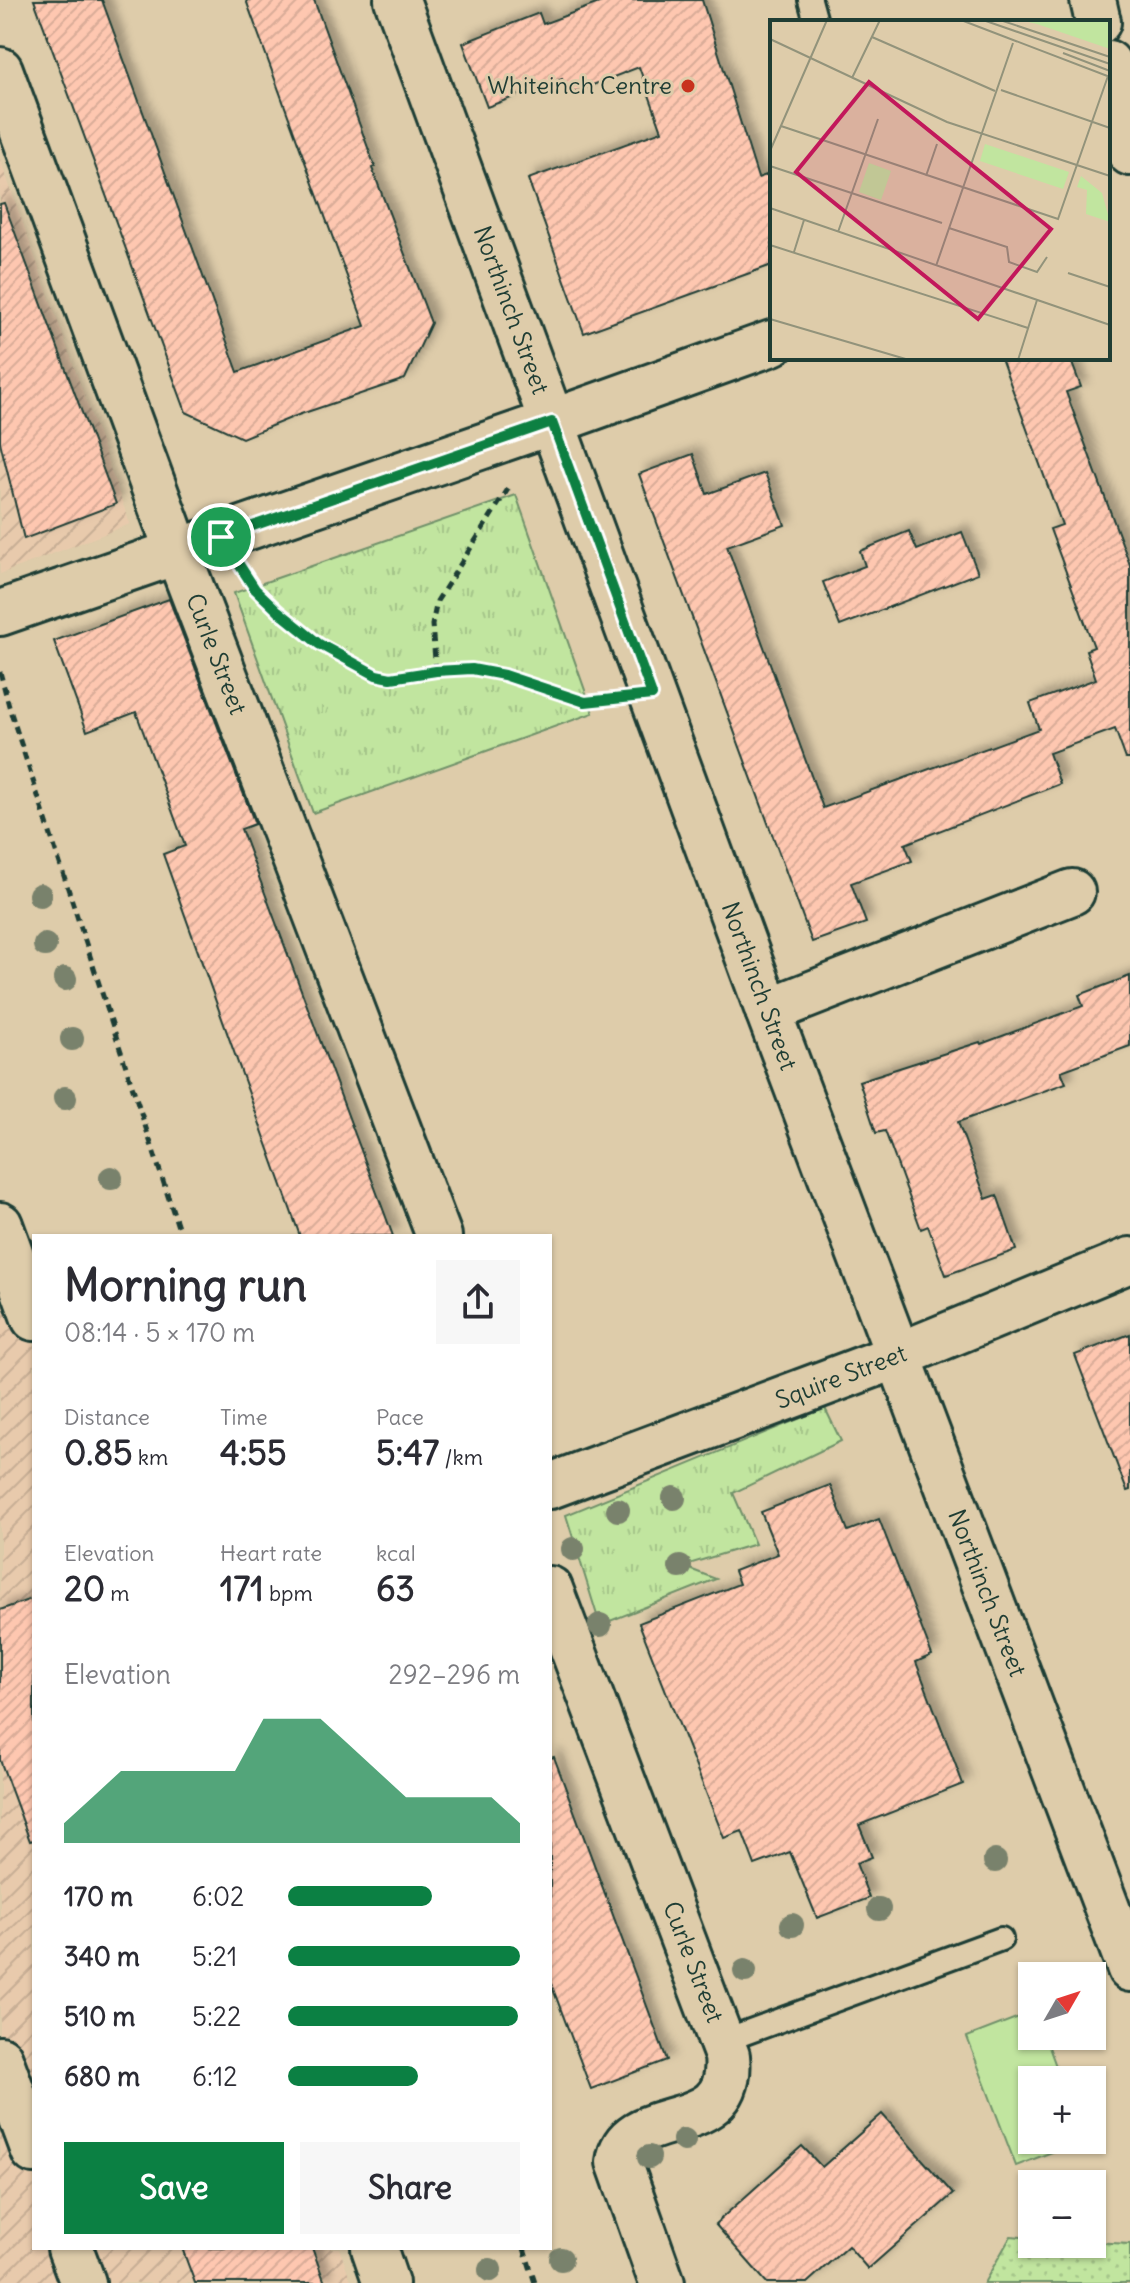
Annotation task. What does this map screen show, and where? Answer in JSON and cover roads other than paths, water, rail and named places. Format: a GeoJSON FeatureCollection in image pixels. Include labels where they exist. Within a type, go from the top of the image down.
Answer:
{"type":"FeatureCollection","features":[{"type":"Feature","properties":{"kind":"street","name":"Northinch Street"},"geometry":{"type":"LineString","coordinates":[[397,0],[768,1011],[1130,1969]]}},
{"type":"Feature","properties":{"kind":"street"},"geometry":{"type":"LineString","coordinates":[[1093,0],[1098,20]]}},
{"type":"Feature","properties":{"kind":"street","name":"Curle Street"},"geometry":{"type":"LineString","coordinates":[[0,70],[178,553],[438,1234]]}},
{"type":"Feature","properties":{"kind":"street"},"geometry":{"type":"LineString","coordinates":[[1110,71],[1130,153]]}},
{"type":"Feature","properties":{"kind":"street"},"geometry":{"type":"LineString","coordinates":[[0,613],[770,344]]}},
{"type":"Feature","properties":{"kind":"street"},"geometry":{"type":"LineString","coordinates":[[768,1011],[1072,892]]}},
{"type":"Feature","properties":{"kind":"street"},"geometry":{"type":"LineString","coordinates":[[0,1225],[32,1313]]}},
{"type":"Feature","properties":{"kind":"street","name":"Squire Street"},"geometry":{"type":"LineString","coordinates":[[552,1485],[897,1356],[1130,1260]]}},
{"type":"Feature","properties":{"kind":"street","name":"Curle Street"},"geometry":{"type":"LineString","coordinates":[[552,1594],[723,2041],[729,2074],[723,2091],[713,2104],[700,2112],[635,2134],[621,2150],[619,2162],[662,2283]]}},
{"type":"Feature","properties":{"kind":"street"},"geometry":{"type":"LineString","coordinates":[[0,2059],[32,2146]]}},
{"type":"Feature","properties":{"kind":"street"},"geometry":{"type":"LineString","coordinates":[[71,2250],[83,2283]]}},
{"type":"Feature","properties":{"kind":"street"},"geometry":{"type":"LineString","coordinates":[[375,2250],[386,2283]]}},
{"type":"Feature","properties":{"kind":"lane"},"geometry":{"type":"LineString","coordinates":[[810,0],[815,20]]}},
{"type":"Feature","properties":{"kind":"lane"},"geometry":{"type":"LineString","coordinates":[[723,2041],[1001,1939]]}},
{"type":"Feature","properties":{"kind":"place","name":"Whiteinch Centre"},"geometry":{"type":"Point","coordinates":[688,86]}}]}
